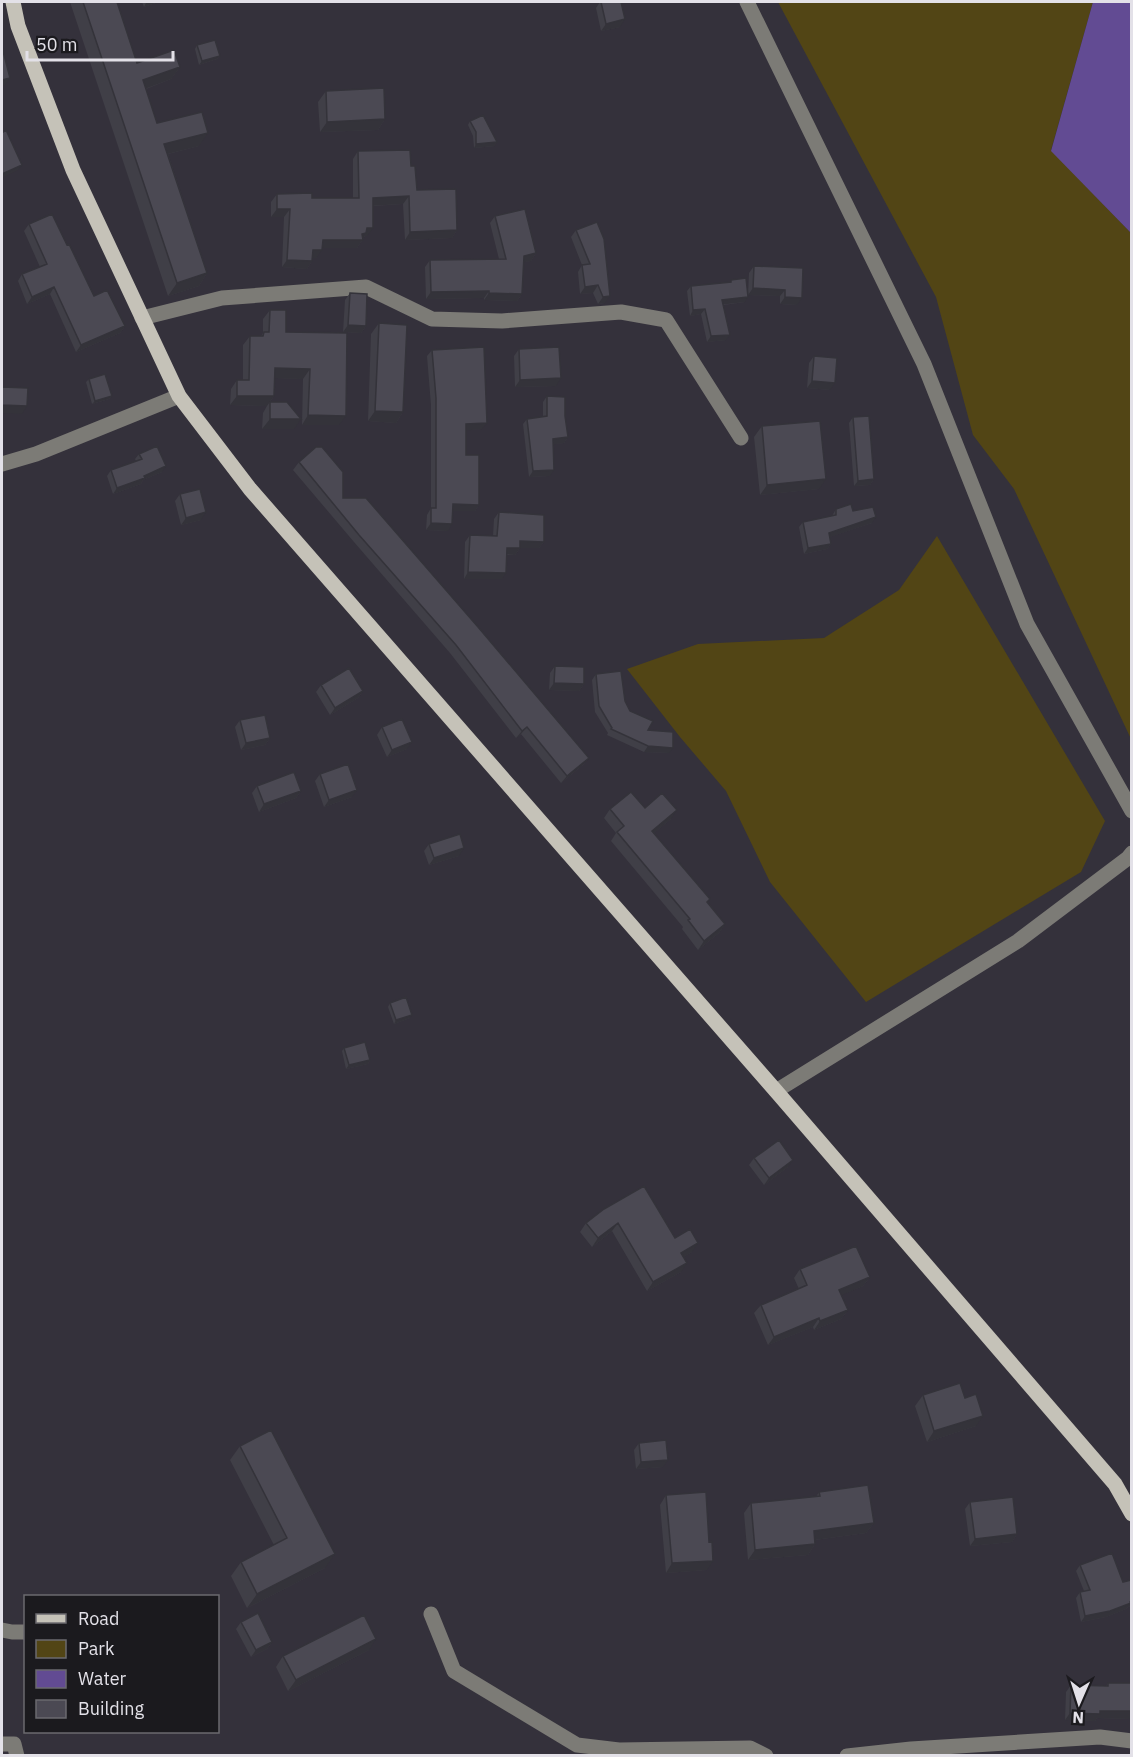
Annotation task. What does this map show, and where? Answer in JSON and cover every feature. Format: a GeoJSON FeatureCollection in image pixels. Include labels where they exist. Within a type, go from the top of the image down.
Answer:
{"type":"FeatureCollection","features":[{"type":"Feature","properties":{"kind":"main road"},"geometry":{"type":"LineString","coordinates":[[14,2],[18,26],[73,170],[179,396],[250,489],[776,1091],[1115,1484],[1131,1514]]}},
{"type":"Feature","properties":{"kind":"street"},"geometry":{"type":"LineString","coordinates":[[747,2],[924,364],[1027,624],[1131,811]]}},
{"type":"Feature","properties":{"kind":"street"},"geometry":{"type":"LineString","coordinates":[[142,318],[222,298],[366,287],[432,320],[502,321],[621,312],[666,320],[741,438]]}},
{"type":"Feature","properties":{"kind":"street"},"geometry":{"type":"LineString","coordinates":[[2,464],[36,454],[179,396]]}},
{"type":"Feature","properties":{"kind":"street"},"geometry":{"type":"LineString","coordinates":[[776,1091],[1018,941],[1128,858],[1131,853]]}},
{"type":"Feature","properties":{"kind":"street"},"geometry":{"type":"LineString","coordinates":[[431,1614],[454,1671],[577,1745],[621,1753],[750,1748],[766,1755]]}},
{"type":"Feature","properties":{"kind":"street"},"geometry":{"type":"LineString","coordinates":[[2,1630],[24,1632]]}},
{"type":"Feature","properties":{"kind":"street"},"geometry":{"type":"LineString","coordinates":[[848,1755],[1100,1737],[1131,1741]]}},
{"type":"Feature","properties":{"kind":"street"},"geometry":{"type":"LineString","coordinates":[[2,1744],[14,1744],[17,1755]]}},
{"type":"Feature","properties":{"kind":"green space"},"geometry":{"type":"Polygon","coordinates":[[[778,2],[1093,2],[1051,150],[1131,233],[1131,739],[1014,489],[973,435],[936,297],[778,2]]]}},
{"type":"Feature","properties":{"kind":"green space"},"geometry":{"type":"Polygon","coordinates":[[[937,536],[1105,821],[1081,872],[866,1002],[770,882],[726,791],[627,669],[698,644],[824,638],[899,590],[937,536]]]}},
{"type":"Feature","properties":{"kind":"water"},"geometry":{"type":"Polygon","coordinates":[[[1093,2],[1131,2],[1131,233],[1051,151],[1093,2]]]}},
{"type":"Feature","properties":{"kind":"building"},"geometry":{"type":"Polygon","coordinates":[[[83,2],[117,2],[137,63],[174,50],[180,67],[143,80],[157,123],[202,112],[208,133],[164,144],[207,273],[177,283],[83,2]]]}},
{"type":"Feature","properties":{"kind":"building"},"geometry":{"type":"Polygon","coordinates":[[[601,2],[621,2],[625,19],[606,24],[601,2]]]}},
{"type":"Feature","properties":{"kind":"building"},"geometry":{"type":"Polygon","coordinates":[[[215,40],[220,56],[202,61],[197,45],[215,40]]]}},
{"type":"Feature","properties":{"kind":"building"},"geometry":{"type":"Polygon","coordinates":[[[2,51],[10,78],[2,80],[2,51]]]}},
{"type":"Feature","properties":{"kind":"building"},"geometry":{"type":"Polygon","coordinates":[[[384,88],[385,119],[327,122],[326,91],[384,88]]]}},
{"type":"Feature","properties":{"kind":"building"},"geometry":{"type":"Polygon","coordinates":[[[483,115],[497,142],[476,144],[476,132],[470,121],[483,115]]]}},
{"type":"Feature","properties":{"kind":"building"},"geometry":{"type":"Polygon","coordinates":[[[6,130],[22,165],[2,174],[2,133],[6,130]]]}},
{"type":"Feature","properties":{"kind":"building"},"geometry":{"type":"Polygon","coordinates":[[[410,150],[411,166],[415,166],[417,190],[456,189],[457,230],[410,232],[409,196],[373,198],[373,228],[367,228],[366,233],[362,234],[363,240],[323,240],[322,250],[313,250],[312,261],[287,260],[290,209],[277,209],[277,194],[312,193],[312,198],[359,198],[358,151],[410,150]]]}},
{"type":"Feature","properties":{"kind":"building"},"geometry":{"type":"Polygon","coordinates":[[[525,209],[536,253],[524,256],[522,294],[489,293],[489,291],[431,292],[430,260],[506,259],[495,216],[525,209]]]}},
{"type":"Feature","properties":{"kind":"building"},"geometry":{"type":"Polygon","coordinates":[[[52,214],[94,296],[107,290],[125,326],[81,345],[54,287],[32,297],[22,274],[47,264],[29,224],[52,214]]]}},
{"type":"Feature","properties":{"kind":"building"},"geometry":{"type":"Polygon","coordinates":[[[597,222],[604,239],[610,296],[603,297],[598,285],[585,287],[582,265],[590,264],[576,230],[597,222]]]}},
{"type":"Feature","properties":{"kind":"building"},"geometry":{"type":"Polygon","coordinates":[[[754,266],[803,268],[802,298],[785,297],[785,290],[753,288],[754,266]]]}},
{"type":"Feature","properties":{"kind":"building"},"geometry":{"type":"Polygon","coordinates":[[[746,278],[748,297],[722,300],[730,335],[711,336],[705,309],[693,310],[691,286],[746,278]]]}},
{"type":"Feature","properties":{"kind":"building"},"geometry":{"type":"Polygon","coordinates":[[[350,293],[367,294],[366,326],[348,325],[350,293]]]}},
{"type":"Feature","properties":{"kind":"building"},"geometry":{"type":"Polygon","coordinates":[[[270,310],[286,310],[286,332],[347,333],[346,416],[308,415],[310,369],[275,368],[274,396],[237,396],[237,380],[249,380],[250,336],[263,336],[264,332],[269,332],[270,310]]]}},
{"type":"Feature","properties":{"kind":"building"},"geometry":{"type":"Polygon","coordinates":[[[379,323],[407,325],[403,412],[375,411],[379,323]]]}},
{"type":"Feature","properties":{"kind":"building"},"geometry":{"type":"Polygon","coordinates":[[[484,347],[487,423],[466,424],[466,455],[479,455],[479,505],[453,504],[452,524],[431,523],[431,508],[436,508],[436,398],[432,350],[484,347]]]}},
{"type":"Feature","properties":{"kind":"building"},"geometry":{"type":"Polygon","coordinates":[[[559,347],[561,378],[520,380],[519,349],[559,347]]]}},
{"type":"Feature","properties":{"kind":"building"},"geometry":{"type":"Polygon","coordinates":[[[814,356],[837,358],[835,383],[812,381],[814,356]]]}},
{"type":"Feature","properties":{"kind":"building"},"geometry":{"type":"Polygon","coordinates":[[[105,374],[112,396],[95,401],[89,379],[105,374]]]}},
{"type":"Feature","properties":{"kind":"building"},"geometry":{"type":"Polygon","coordinates":[[[2,387],[28,388],[27,406],[2,405],[2,387]]]}},
{"type":"Feature","properties":{"kind":"building"},"geometry":{"type":"Polygon","coordinates":[[[547,396],[565,397],[568,437],[553,439],[554,470],[533,471],[527,419],[547,416],[547,396]]]}},
{"type":"Feature","properties":{"kind":"building"},"geometry":{"type":"Polygon","coordinates":[[[270,402],[287,402],[301,419],[270,419],[270,402]]]}},
{"type":"Feature","properties":{"kind":"building"},"geometry":{"type":"Polygon","coordinates":[[[869,416],[874,479],[858,481],[853,417],[869,416]]]}},
{"type":"Feature","properties":{"kind":"building"},"geometry":{"type":"Polygon","coordinates":[[[820,421],[826,479],[767,485],[762,426],[820,421]]]}},
{"type":"Feature","properties":{"kind":"building"},"geometry":{"type":"Polygon","coordinates":[[[157,446],[166,466],[144,476],[145,478],[117,488],[111,470],[142,459],[139,454],[157,446]]]}},
{"type":"Feature","properties":{"kind":"building"},"geometry":{"type":"Polygon","coordinates":[[[316,447],[322,447],[343,472],[343,498],[366,498],[589,758],[567,776],[527,727],[522,731],[456,645],[359,535],[299,462],[316,447]]]}},
{"type":"Feature","properties":{"kind":"building"},"geometry":{"type":"Polygon","coordinates":[[[200,489],[206,512],[186,518],[180,494],[200,489]]]}},
{"type":"Feature","properties":{"kind":"building"},"geometry":{"type":"Polygon","coordinates":[[[851,504],[853,511],[873,507],[876,517],[829,533],[831,544],[808,548],[803,522],[836,515],[836,509],[851,504]]]}},
{"type":"Feature","properties":{"kind":"building"},"geometry":{"type":"Polygon","coordinates":[[[499,512],[544,515],[544,542],[520,541],[520,548],[507,548],[506,573],[468,572],[470,535],[497,536],[499,512]]]}},
{"type":"Feature","properties":{"kind":"building"},"geometry":{"type":"Polygon","coordinates":[[[555,666],[584,667],[584,684],[554,683],[555,666]]]}},
{"type":"Feature","properties":{"kind":"building"},"geometry":{"type":"Polygon","coordinates":[[[349,668],[363,691],[335,708],[321,685],[349,668]]]}},
{"type":"Feature","properties":{"kind":"building"},"geometry":{"type":"Polygon","coordinates":[[[621,671],[625,701],[630,711],[653,721],[648,730],[673,732],[673,748],[648,746],[611,729],[599,706],[596,674],[621,671]]]}},
{"type":"Feature","properties":{"kind":"building"},"geometry":{"type":"Polygon","coordinates":[[[265,715],[270,738],[246,743],[240,720],[265,715]]]}},
{"type":"Feature","properties":{"kind":"building"},"geometry":{"type":"Polygon","coordinates":[[[402,719],[412,742],[392,750],[382,727],[402,719]]]}},
{"type":"Feature","properties":{"kind":"building"},"geometry":{"type":"Polygon","coordinates":[[[348,764],[357,790],[329,800],[320,774],[348,764]]]}},
{"type":"Feature","properties":{"kind":"building"},"geometry":{"type":"Polygon","coordinates":[[[294,772],[301,791],[264,804],[257,786],[294,772]]]}},
{"type":"Feature","properties":{"kind":"building"},"geometry":{"type":"Polygon","coordinates":[[[631,792],[645,808],[662,793],[677,810],[652,831],[710,899],[707,902],[725,924],[704,941],[688,920],[690,919],[617,832],[624,826],[610,809],[631,792]]]}},
{"type":"Feature","properties":{"kind":"building"},"geometry":{"type":"Polygon","coordinates":[[[460,834],[464,848],[434,858],[429,844],[460,834]]]}},
{"type":"Feature","properties":{"kind":"building"},"geometry":{"type":"Polygon","coordinates":[[[406,997],[412,1015],[396,1020],[390,1003],[406,997]]]}},
{"type":"Feature","properties":{"kind":"building"},"geometry":{"type":"Polygon","coordinates":[[[365,1042],[370,1060],[349,1065],[344,1048],[365,1042]]]}},
{"type":"Feature","properties":{"kind":"building"},"geometry":{"type":"Polygon","coordinates":[[[779,1140],[793,1160],[769,1178],[754,1158],[779,1140]]]}},
{"type":"Feature","properties":{"kind":"building"},"geometry":{"type":"Polygon","coordinates":[[[644,1186],[675,1238],[690,1229],[698,1243],[681,1253],[687,1263],[653,1282],[618,1223],[598,1238],[586,1223],[604,1209],[644,1186]]]}},
{"type":"Feature","properties":{"kind":"building"},"geometry":{"type":"Polygon","coordinates":[[[856,1246],[870,1277],[839,1290],[848,1310],[820,1321],[819,1318],[774,1337],[761,1305],[807,1285],[800,1269],[856,1246]]]}},
{"type":"Feature","properties":{"kind":"building"},"geometry":{"type":"Polygon","coordinates":[[[960,1383],[965,1398],[976,1394],[983,1416],[934,1431],[923,1395],[960,1383]]]}},
{"type":"Feature","properties":{"kind":"building"},"geometry":{"type":"Polygon","coordinates":[[[271,1430],[335,1554],[257,1594],[241,1562],[287,1538],[240,1446],[271,1430]]]}},
{"type":"Feature","properties":{"kind":"building"},"geometry":{"type":"Polygon","coordinates":[[[666,1440],[668,1460],[641,1462],[639,1443],[666,1440]]]}},
{"type":"Feature","properties":{"kind":"building"},"geometry":{"type":"Polygon","coordinates":[[[868,1485],[874,1523],[814,1531],[815,1544],[755,1550],[751,1503],[820,1496],[819,1492],[868,1485]]]}},
{"type":"Feature","properties":{"kind":"building"},"geometry":{"type":"Polygon","coordinates":[[[706,1492],[709,1542],[712,1541],[713,1561],[672,1563],[666,1495],[706,1492]]]}},
{"type":"Feature","properties":{"kind":"building"},"geometry":{"type":"Polygon","coordinates":[[[1013,1497],[1017,1534],[975,1539],[970,1502],[1013,1497]]]}},
{"type":"Feature","properties":{"kind":"building"},"geometry":{"type":"Polygon","coordinates":[[[1112,1553],[1123,1582],[1131,1580],[1131,1603],[1110,1611],[1085,1616],[1080,1592],[1090,1590],[1080,1565],[1112,1553]]]}},
{"type":"Feature","properties":{"kind":"building"},"geometry":{"type":"Polygon","coordinates":[[[258,1613],[272,1642],[256,1650],[241,1622],[258,1613]]]}},
{"type":"Feature","properties":{"kind":"building"},"geometry":{"type":"Polygon","coordinates":[[[364,1615],[376,1639],[296,1680],[283,1656],[364,1615]]]}},
{"type":"Feature","properties":{"kind":"building"},"geometry":{"type":"Polygon","coordinates":[[[1108,1683],[1131,1683],[1131,1711],[1100,1711],[1100,1714],[1070,1713],[1071,1685],[1108,1686],[1108,1683]]]}}]}
